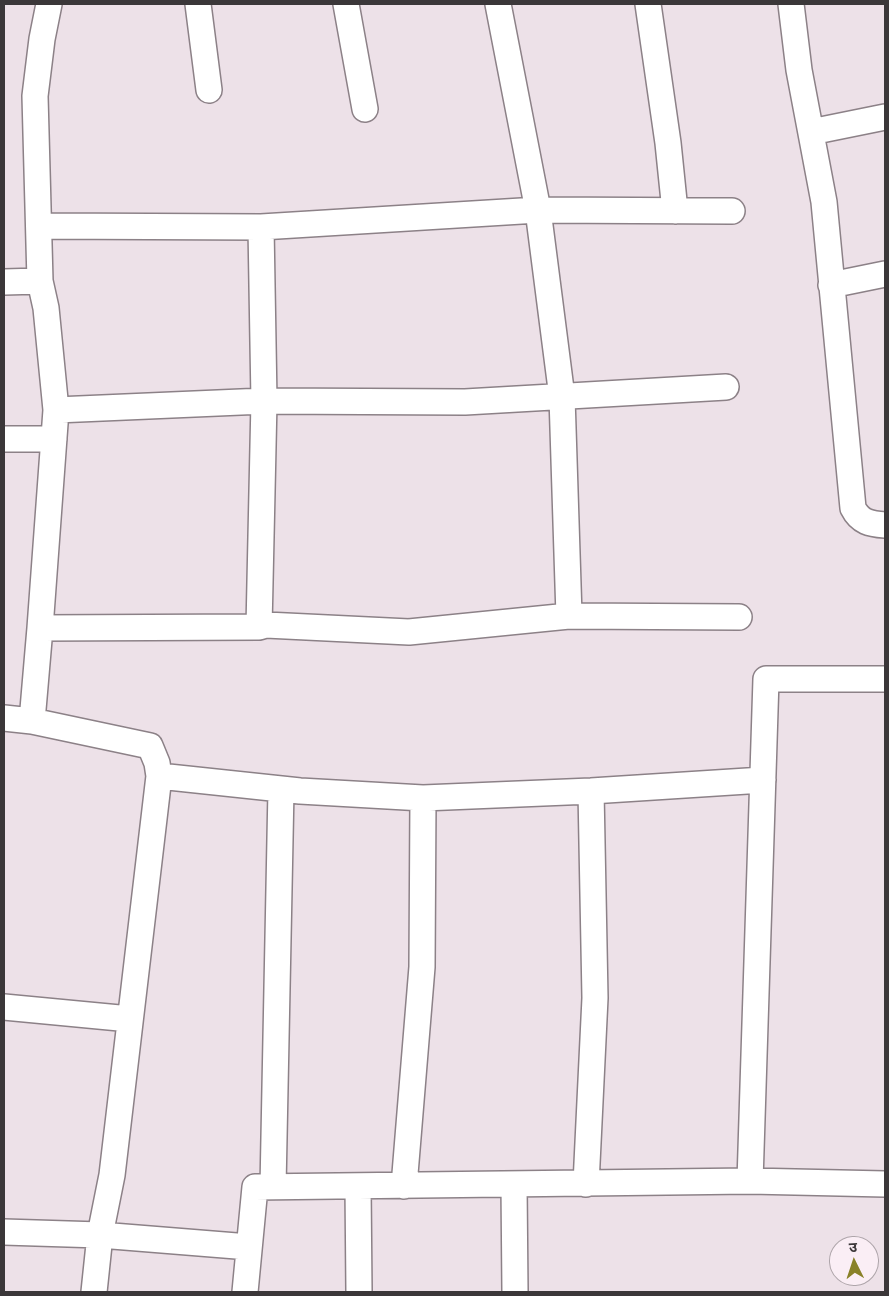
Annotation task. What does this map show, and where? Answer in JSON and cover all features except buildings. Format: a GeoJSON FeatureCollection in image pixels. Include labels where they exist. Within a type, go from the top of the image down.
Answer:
{"type":"FeatureCollection","features":[{"type":"Feature","properties":{"kind":"street"},"geometry":{"type":"LineString","coordinates":[[32,721],[56,410],[46,308],[40,281],[35,96],[42,38],[49,4]]}},
{"type":"Feature","properties":{"kind":"street"},"geometry":{"type":"LineString","coordinates":[[198,4],[209,90]]}},
{"type":"Feature","properties":{"kind":"street"},"geometry":{"type":"LineString","coordinates":[[346,4],[365,109]]}},
{"type":"Feature","properties":{"kind":"street"},"geometry":{"type":"LineString","coordinates":[[498,4],[538,210],[562,396],[568,616]]}},
{"type":"Feature","properties":{"kind":"street"},"geometry":{"type":"LineString","coordinates":[[648,4],[668,143],[675,211]]}},
{"type":"Feature","properties":{"kind":"street"},"geometry":{"type":"LineString","coordinates":[[791,4],[799,70],[824,202],[853,508],[858,517],[869,524],[885,525]]}},
{"type":"Feature","properties":{"kind":"street"},"geometry":{"type":"LineString","coordinates":[[811,132],[885,117]]}},
{"type":"Feature","properties":{"kind":"street"},"geometry":{"type":"LineString","coordinates":[[39,226],[261,227],[538,210],[732,211]]}},
{"type":"Feature","properties":{"kind":"street"},"geometry":{"type":"LineString","coordinates":[[259,627],[264,401],[261,227]]}},
{"type":"Feature","properties":{"kind":"street"},"geometry":{"type":"LineString","coordinates":[[832,285],[885,274]]}},
{"type":"Feature","properties":{"kind":"street"},"geometry":{"type":"LineString","coordinates":[[4,282],[40,281]]}},
{"type":"Feature","properties":{"kind":"street"},"geometry":{"type":"LineString","coordinates":[[56,410],[264,401],[465,402],[726,387]]}},
{"type":"Feature","properties":{"kind":"street"},"geometry":{"type":"LineString","coordinates":[[4,439],[54,439]]}},
{"type":"Feature","properties":{"kind":"street"},"geometry":{"type":"LineString","coordinates":[[40,628],[259,627],[266,625],[409,632],[568,616],[739,617]]}},
{"type":"Feature","properties":{"kind":"street"},"geometry":{"type":"LineString","coordinates":[[750,1182],[766,679],[885,679]]}},
{"type":"Feature","properties":{"kind":"street"},"geometry":{"type":"LineString","coordinates":[[4,718],[32,721],[150,746],[157,763],[159,776],[112,1175],[100,1235],[94,1292]]}},
{"type":"Feature","properties":{"kind":"street"},"geometry":{"type":"LineString","coordinates":[[159,776],[281,789],[423,798],[591,791],[763,780]]}},
{"type":"Feature","properties":{"kind":"street"},"geometry":{"type":"LineString","coordinates":[[273,1187],[281,789]]}},
{"type":"Feature","properties":{"kind":"street"},"geometry":{"type":"LineString","coordinates":[[586,1184],[595,998],[591,791]]}},
{"type":"Feature","properties":{"kind":"street"},"geometry":{"type":"LineString","coordinates":[[404,1186],[422,968],[423,798]]}},
{"type":"Feature","properties":{"kind":"street"},"geometry":{"type":"LineString","coordinates":[[4,1007],[130,1019]]}},
{"type":"Feature","properties":{"kind":"street"},"geometry":{"type":"LineString","coordinates":[[245,1292],[255,1187],[750,1182],[885,1184]]}},
{"type":"Feature","properties":{"kind":"street"},"geometry":{"type":"LineString","coordinates":[[514,1185],[515,1292]]}},
{"type":"Feature","properties":{"kind":"street"},"geometry":{"type":"LineString","coordinates":[[358,1186],[359,1292]]}},
{"type":"Feature","properties":{"kind":"street"},"geometry":{"type":"LineString","coordinates":[[4,1232],[100,1235],[249,1247]]}}]}
